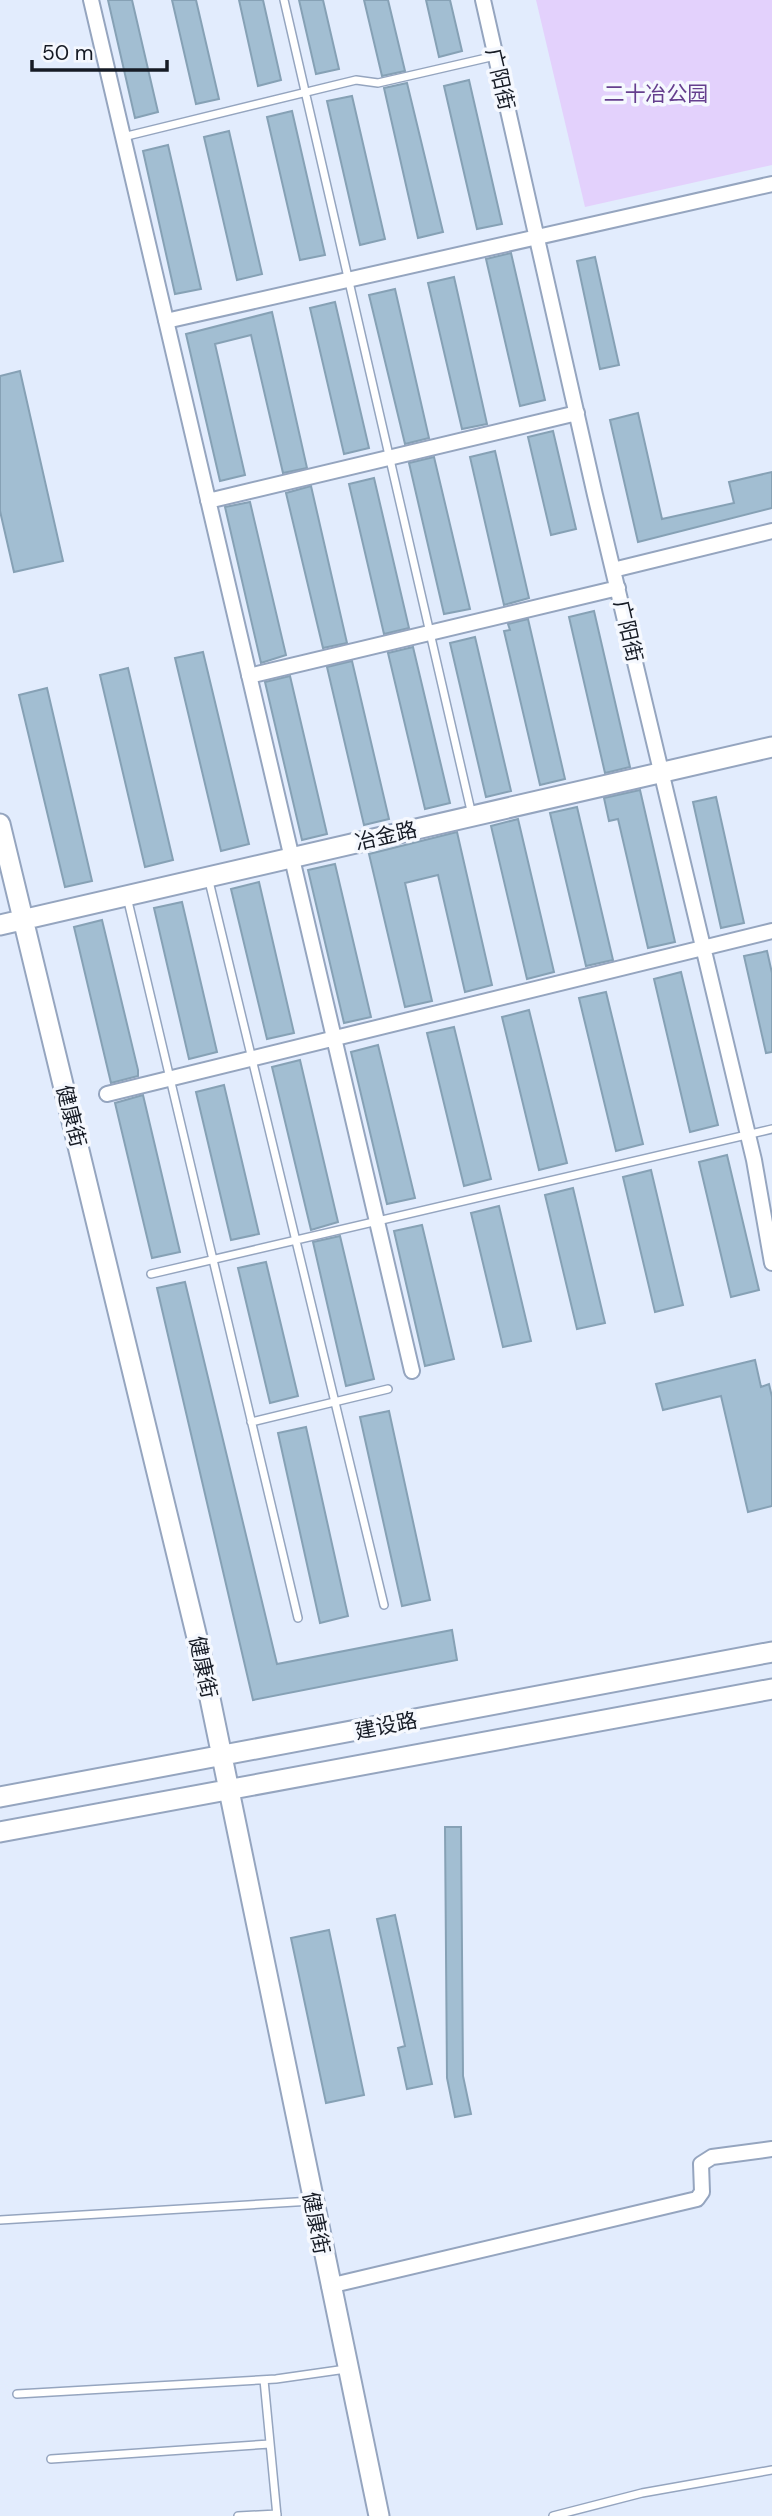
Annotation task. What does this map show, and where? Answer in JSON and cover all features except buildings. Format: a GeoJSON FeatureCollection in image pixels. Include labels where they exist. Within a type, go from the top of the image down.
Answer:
{"type":"FeatureCollection","features":[{"type":"Feature","properties":{"kind":"street"},"geometry":{"type":"LineString","coordinates":[[90,0],[412,1371]]}},
{"type":"Feature","properties":{"kind":"street","name":"广阳街"},"geometry":{"type":"LineString","coordinates":[[482,0],[613,570],[748,1135],[772,1263]]}},
{"type":"Feature","properties":{"kind":"street"},"geometry":{"type":"LineString","coordinates":[[166,321],[772,184]]}},
{"type":"Feature","properties":{"kind":"street"},"geometry":{"type":"LineString","coordinates":[[208,501],[577,414]]}},
{"type":"Feature","properties":{"kind":"street"},"geometry":{"type":"LineString","coordinates":[[613,570],[772,531]]}},
{"type":"Feature","properties":{"kind":"street"},"geometry":{"type":"LineString","coordinates":[[249,676],[618,588]]}},
{"type":"Feature","properties":{"kind":"street","name":"冶金路"},"geometry":{"type":"LineString","coordinates":[[0,925],[772,747]]}},
{"type":"Feature","properties":{"kind":"street","name":"健康街"},"geometry":{"type":"LineString","coordinates":[[0,824],[200,1650],[346,2369],[379,2516]]}},
{"type":"Feature","properties":{"kind":"street"},"geometry":{"type":"LineString","coordinates":[[107,1094],[772,931]]}},
{"type":"Feature","properties":{"kind":"street","name":"建设路"},"geometry":{"type":"LineString","coordinates":[[0,1797],[772,1652]]}},
{"type":"Feature","properties":{"kind":"street","name":"建设路"},"geometry":{"type":"LineString","coordinates":[[0,1832],[772,1689]]}},
{"type":"Feature","properties":{"kind":"street"},"geometry":{"type":"LineString","coordinates":[[329,2286],[696,2199],[702,2192],[701,2164],[712,2157],[772,2149]]}},
{"type":"Feature","properties":{"kind":"lane"},"geometry":{"type":"LineString","coordinates":[[284,0],[472,816]]}},
{"type":"Feature","properties":{"kind":"lane"},"geometry":{"type":"LineString","coordinates":[[123,137],[356,80],[378,83],[495,56]]}},
{"type":"Feature","properties":{"kind":"lane"},"geometry":{"type":"LineString","coordinates":[[208,877],[384,1605]]}},
{"type":"Feature","properties":{"kind":"lane"},"geometry":{"type":"LineString","coordinates":[[127,896],[298,1618]]}},
{"type":"Feature","properties":{"kind":"lane"},"geometry":{"type":"LineString","coordinates":[[151,1274],[772,1129]]}},
{"type":"Feature","properties":{"kind":"lane"},"geometry":{"type":"LineString","coordinates":[[251,1422],[388,1389]]}},
{"type":"Feature","properties":{"kind":"lane"},"geometry":{"type":"LineString","coordinates":[[0,2220],[312,2201]]}},
{"type":"Feature","properties":{"kind":"lane"},"geometry":{"type":"LineString","coordinates":[[17,2394],[264,2380],[346,2369]]}},
{"type":"Feature","properties":{"kind":"lane"},"geometry":{"type":"LineString","coordinates":[[238,2516],[277,2515],[264,2380]]}},
{"type":"Feature","properties":{"kind":"lane"},"geometry":{"type":"LineString","coordinates":[[51,2459],[270,2444]]}},
{"type":"Feature","properties":{"kind":"lane"},"geometry":{"type":"LineString","coordinates":[[554,2516],[642,2493],[772,2470]]}},
{"type":"Feature","properties":{"kind":"green space","name":"二十冶公园"},"geometry":{"type":"Polygon","coordinates":[[[536,0],[772,0],[772,165],[585,207],[536,0]]]}}]}
